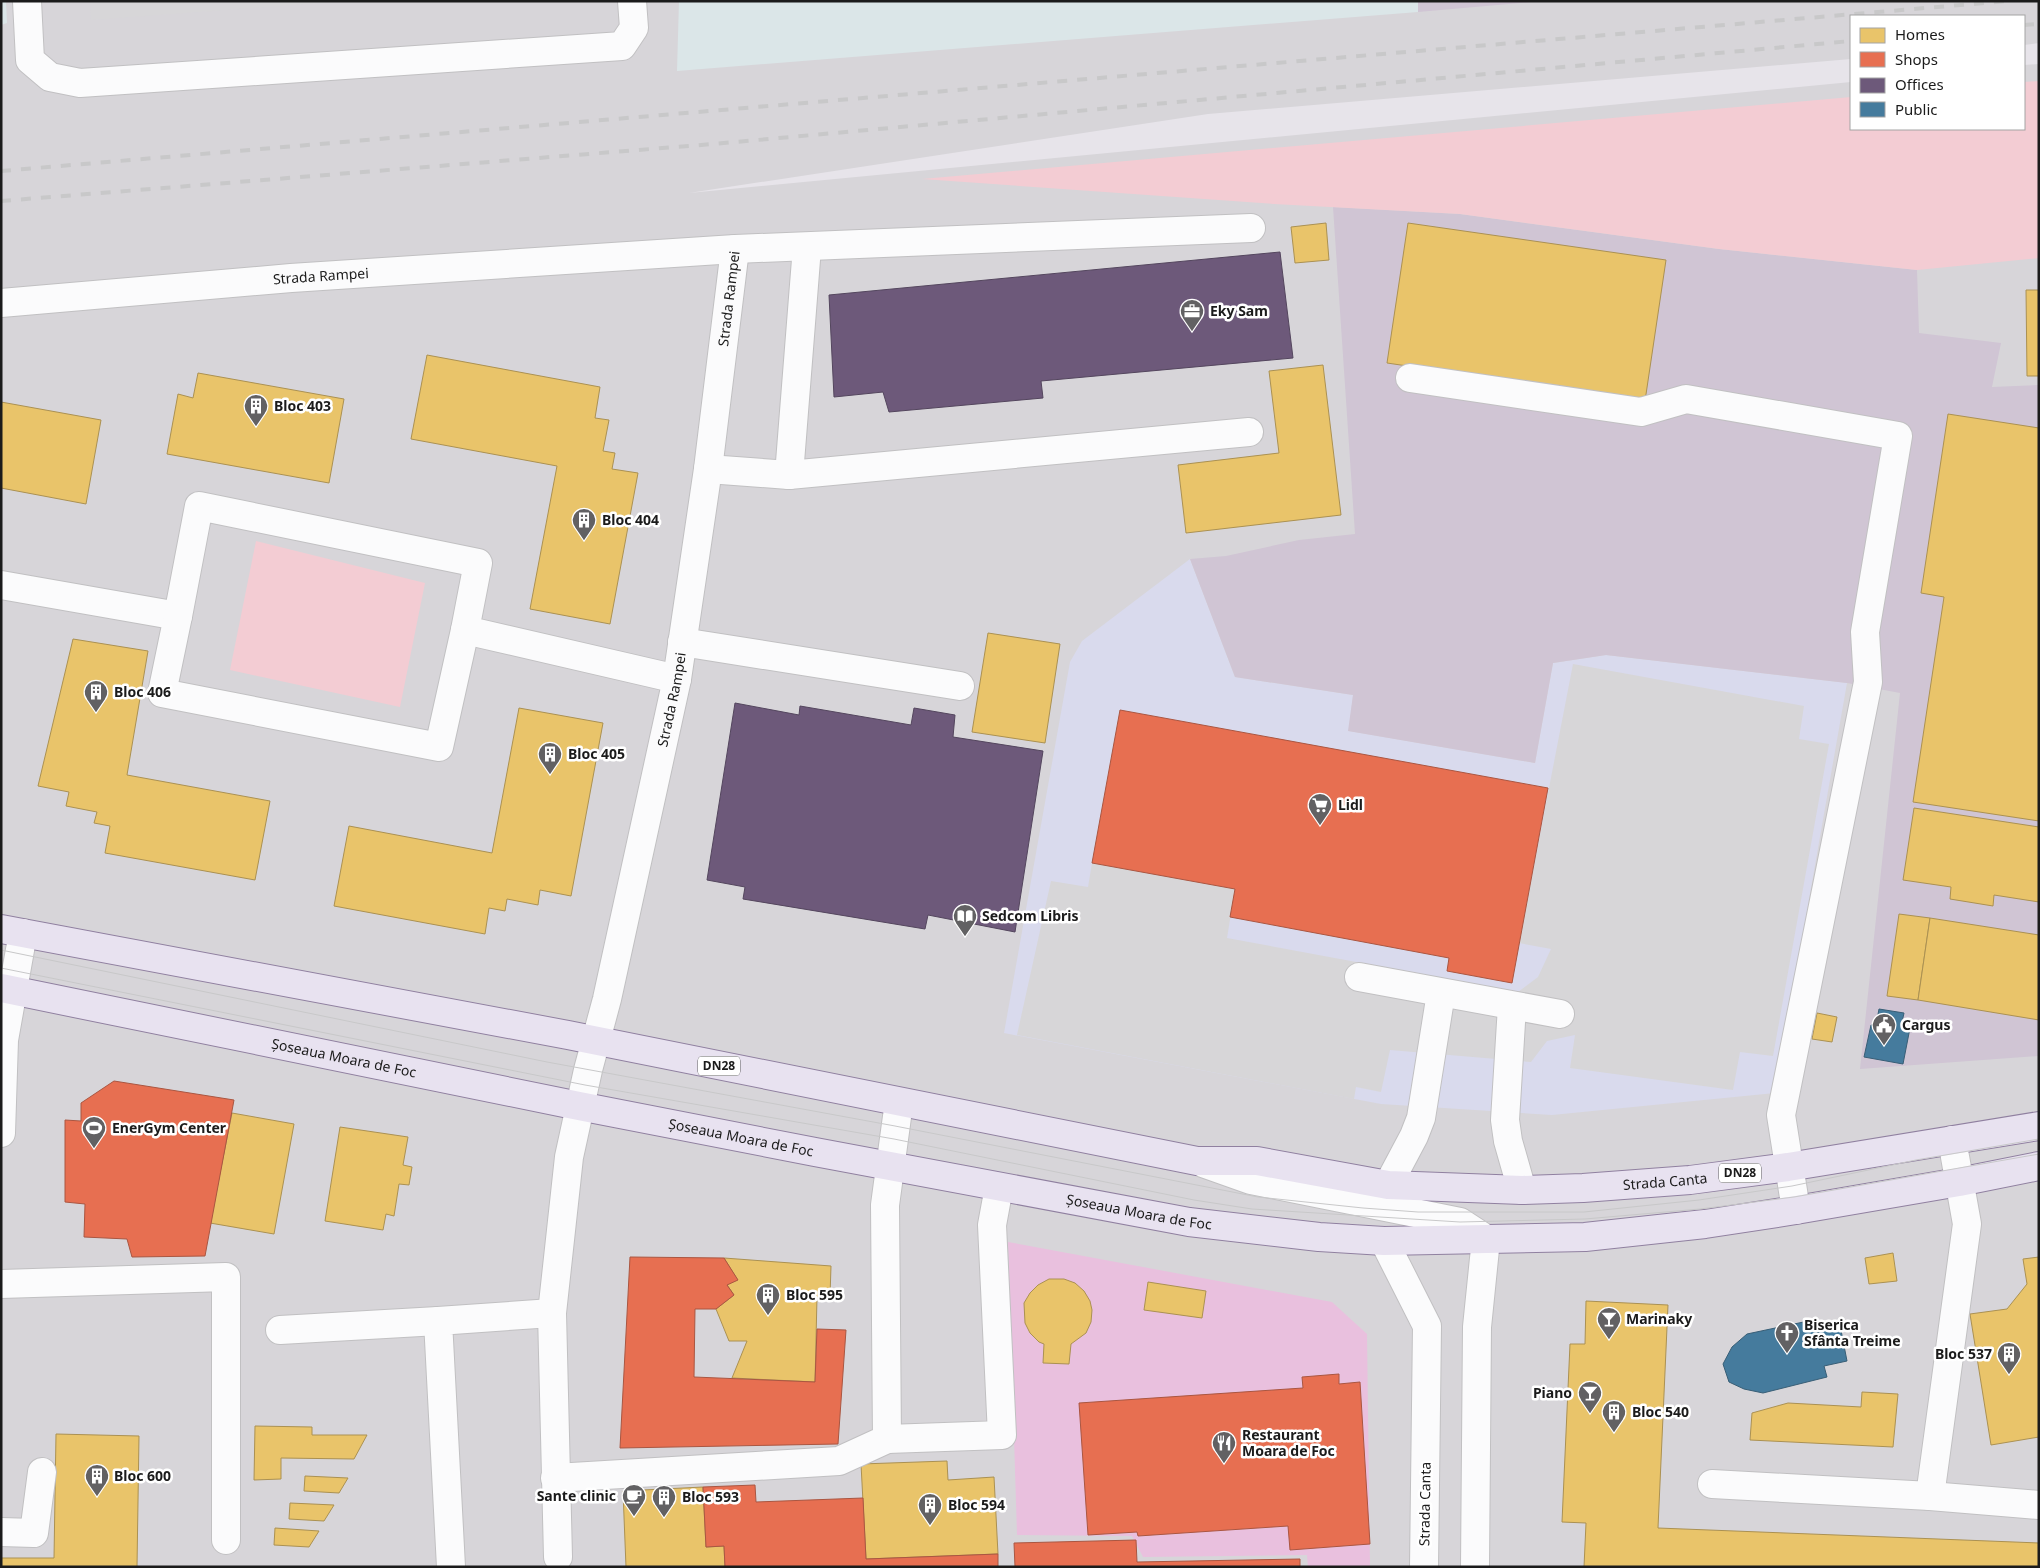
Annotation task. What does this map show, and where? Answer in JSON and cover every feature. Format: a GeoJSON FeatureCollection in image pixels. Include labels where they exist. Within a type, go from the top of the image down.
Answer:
{"type":"FeatureCollection","features":[{"type":"Feature","properties":{"kind":"main road","name":"DN28"},"geometry":{"type":"LineString","coordinates":[[12,931],[596,1041],[1197,1160],[1257,1162],[1388,1185]]}},
{"type":"Feature","properties":{"kind":"main road","name":"Șoseaua Moara de Foc"},"geometry":{"type":"LineString","coordinates":[[7,989],[580,1106],[1189,1222],[1319,1237],[1384,1241],[1486,1239]]}},
{"type":"Feature","properties":{"kind":"main road","name":"Strada Canta"},"geometry":{"type":"LineString","coordinates":[[1388,1185],[1522,1190],[1583,1188],[1690,1180],[1788,1167],[2039,1126]]}},
{"type":"Feature","properties":{"kind":"main road"},"geometry":{"type":"LineString","coordinates":[[1486,1239],[1586,1237],[1705,1224],[1959,1182],[2039,1166]]}},
{"type":"Feature","properties":{"kind":"street"},"geometry":{"type":"LineString","coordinates":[[27,1],[30,60],[50,78],[80,83],[622,46],[634,28],[632,1]]}},
{"type":"Feature","properties":{"kind":"street"},"geometry":{"type":"LineString","coordinates":[[735,249],[1251,228]]}},
{"type":"Feature","properties":{"kind":"street"},"geometry":{"type":"LineString","coordinates":[[789,475],[808,247]]}},
{"type":"Feature","properties":{"kind":"street","name":"Strada Rampei"},"geometry":{"type":"LineString","coordinates":[[1,304],[291,278],[735,249],[708,469],[677,679],[607,999],[569,1157],[552,1313],[558,1557]]}},
{"type":"Feature","properties":{"kind":"street"},"geometry":{"type":"LineString","coordinates":[[1410,378],[1641,412],[1686,399],[1898,436],[1865,632],[1868,682],[1781,1115],[1796,1210]]}},
{"type":"Feature","properties":{"kind":"street"},"geometry":{"type":"LineString","coordinates":[[708,469],[789,475],[1248,432]]}},
{"type":"Feature","properties":{"kind":"street"},"geometry":{"type":"LineString","coordinates":[[199,506],[478,562],[439,747],[162,693],[178,616],[199,506]]}},
{"type":"Feature","properties":{"kind":"street"},"geometry":{"type":"LineString","coordinates":[[1,584],[178,616]]}},
{"type":"Feature","properties":{"kind":"street"},"geometry":{"type":"LineString","coordinates":[[465,630],[677,679]]}},
{"type":"Feature","properties":{"kind":"street"},"geometry":{"type":"LineString","coordinates":[[682,642],[960,686]]}},
{"type":"Feature","properties":{"kind":"street"},"geometry":{"type":"LineString","coordinates":[[1,1133],[4,1040],[12,931]]}},
{"type":"Feature","properties":{"kind":"street"},"geometry":{"type":"LineString","coordinates":[[1359,977],[1560,1014]]}},
{"type":"Feature","properties":{"kind":"street"},"geometry":{"type":"LineString","coordinates":[[1388,1185],[1414,1136],[1421,1118],[1441,993]]}},
{"type":"Feature","properties":{"kind":"street"},"geometry":{"type":"LineString","coordinates":[[1512,1006],[1505,1120],[1508,1141],[1522,1190]]}},
{"type":"Feature","properties":{"kind":"street"},"geometry":{"type":"LineString","coordinates":[[887,1439],[885,1205],[899,1102]]}},
{"type":"Feature","properties":{"kind":"street"},"geometry":{"type":"LineString","coordinates":[[1930,1496],[1967,1224],[1952,1140]]}},
{"type":"Feature","properties":{"kind":"street"},"geometry":{"type":"LineString","coordinates":[[1197,1160],[1251,1180],[1460,1222],[1486,1239],[1477,1327],[1475,1567]]}},
{"type":"Feature","properties":{"kind":"street"},"geometry":{"type":"LineString","coordinates":[[555,1478],[838,1461],[887,1439],[1002,1435],[992,1225],[999,1187]]}},
{"type":"Feature","properties":{"kind":"street","name":"Strada Canta"},"geometry":{"type":"LineString","coordinates":[[1384,1241],[1427,1326],[1424,1567]]}},
{"type":"Feature","properties":{"kind":"street"},"geometry":{"type":"LineString","coordinates":[[1,1284],[226,1277],[226,1540]]}},
{"type":"Feature","properties":{"kind":"street"},"geometry":{"type":"LineString","coordinates":[[280,1330],[552,1313]]}},
{"type":"Feature","properties":{"kind":"street"},"geometry":{"type":"LineString","coordinates":[[438,1321],[451,1567]]}},
{"type":"Feature","properties":{"kind":"street"},"geometry":{"type":"LineString","coordinates":[[1,1532],[34,1533],[42,1472]]}},
{"type":"Feature","properties":{"kind":"street"},"geometry":{"type":"LineString","coordinates":[[1712,1484],[1930,1496],[2039,1505]]}},
{"type":"Feature","properties":{"kind":"shaded area"},"geometry":{"type":"Polygon","coordinates":[[[1,1],[2039,1],[2039,43],[2025,45],[2025,15],[1850,15],[1850,59],[1208,114],[689,193],[1850,82],[1850,130],[2025,130],[2025,65],[2039,64],[2039,1567],[1,1567],[1,1]]]}},
{"type":"Feature","properties":{"kind":"shaded area"},"geometry":{"type":"Polygon","coordinates":[[[1,1],[6,1],[7,23],[1,25],[1,1]]]}},
{"type":"Feature","properties":{"kind":"shaded area"},"geometry":{"type":"Polygon","coordinates":[[[90,1],[348,1],[91,20],[90,1]]]}},
{"type":"Feature","properties":{"kind":"shaded area"},"geometry":{"type":"Polygon","coordinates":[[[679,1],[1418,1],[1418,12],[677,71],[679,1]]]}},
{"type":"Feature","properties":{"kind":"shaded area"},"geometry":{"type":"Polygon","coordinates":[[[1418,1],[1543,1],[1418,12],[1418,1]]]}},
{"type":"Feature","properties":{"kind":"shaded area"},"geometry":{"type":"Polygon","coordinates":[[[2039,81],[2039,258],[1917,270],[1719,249],[1460,214],[1274,204],[922,179],[1850,97],[1850,130],[2025,130],[2025,82],[2039,81]]]}},
{"type":"Feature","properties":{"kind":"shaded area"},"geometry":{"type":"Polygon","coordinates":[[[1333,207],[1460,214],[1719,249],[1917,270],[1919,333],[2001,343],[1992,387],[2039,385],[2039,1056],[1860,1069],[1900,693],[1847,683],[1606,655],[1553,663],[1535,763],[1348,731],[1353,695],[1235,677],[1190,559],[1226,556],[1299,540],[1355,534],[1333,207]]]}},
{"type":"Feature","properties":{"kind":"shaded area"},"geometry":{"type":"Polygon","coordinates":[[[256,541],[425,583],[400,707],[230,670],[256,541]]]}},
{"type":"Feature","properties":{"kind":"shaded area"},"geometry":{"type":"Polygon","coordinates":[[[1190,559],[1235,677],[1353,695],[1349,731],[1535,763],[1553,663],[1606,655],[1847,683],[1775,1093],[1552,1115],[1381,1104],[1004,1033],[1070,662],[1082,641],[1190,559]]]}},
{"type":"Feature","properties":{"kind":"shaded area"},"geometry":{"type":"Polygon","coordinates":[[[1573,664],[1804,706],[1799,739],[1829,744],[1773,1056],[1740,1052],[1733,1090],[1570,1068],[1575,1035],[1547,1041],[1531,1062],[1390,1050],[1381,1092],[1356,1087],[1354,1099],[1017,1035],[1051,881],[1088,887],[1092,863],[1235,889],[1227,938],[1518,992],[1538,977],[1551,949],[1519,943],[1573,664]]]}},
{"type":"Feature","properties":{"kind":"shaded area"},"geometry":{"type":"Polygon","coordinates":[[[1008,1242],[1332,1302],[1367,1334],[1370,1567],[1308,1567],[1307,1555],[1143,1557],[1132,1536],[1017,1535],[1008,1242]]]}},
{"type":"Feature","properties":{"kind":"building: Homes"},"geometry":{"type":"Polygon","coordinates":[[[1326,223],[1329,260],[1295,263],[1291,227],[1326,223]]]}},
{"type":"Feature","properties":{"kind":"building: Homes"},"geometry":{"type":"Polygon","coordinates":[[[1408,223],[1666,260],[1645,401],[1387,363],[1408,223]]]}},
{"type":"Feature","properties":{"kind":"building: Homes"},"geometry":{"type":"Polygon","coordinates":[[[2026,290],[2039,290],[2039,376],[2027,376],[2026,290]]]}},
{"type":"Feature","properties":{"kind":"building: Homes","name":"Bloc 404"},"geometry":{"type":"Polygon","coordinates":[[[427,355],[600,387],[595,418],[609,420],[603,451],[615,453],[612,469],[638,473],[610,624],[530,609],[557,466],[411,439],[427,355]]]}},
{"type":"Feature","properties":{"kind":"building: Homes"},"geometry":{"type":"Polygon","coordinates":[[[1323,365],[1341,515],[1186,533],[1178,465],[1279,453],[1269,371],[1323,365]]]}},
{"type":"Feature","properties":{"kind":"building: Homes","name":"Bloc 403"},"geometry":{"type":"Polygon","coordinates":[[[198,373],[344,399],[329,483],[167,454],[178,394],[193,398],[198,373]]]}},
{"type":"Feature","properties":{"kind":"building: Homes"},"geometry":{"type":"Polygon","coordinates":[[[1,402],[101,420],[86,504],[1,488],[1,402]]]}},
{"type":"Feature","properties":{"kind":"building: Homes"},"geometry":{"type":"Polygon","coordinates":[[[1948,414],[2039,428],[2039,821],[1913,802],[1944,597],[1921,593],[1948,414]]]}},
{"type":"Feature","properties":{"kind":"building: Homes"},"geometry":{"type":"Polygon","coordinates":[[[988,633],[1060,644],[1045,743],[972,732],[988,633]]]}},
{"type":"Feature","properties":{"kind":"building: Homes","name":"Bloc 406"},"geometry":{"type":"Polygon","coordinates":[[[73,639],[148,651],[127,775],[270,801],[255,880],[105,853],[110,826],[94,823],[97,812],[66,806],[69,792],[38,786],[73,639]]]}},
{"type":"Feature","properties":{"kind":"building: Homes","name":"Bloc 405"},"geometry":{"type":"Polygon","coordinates":[[[519,708],[603,723],[571,896],[540,890],[538,905],[507,899],[505,911],[489,908],[485,934],[334,906],[349,826],[492,853],[519,708]]]}},
{"type":"Feature","properties":{"kind":"building: Homes"},"geometry":{"type":"Polygon","coordinates":[[[1914,808],[2039,827],[2039,902],[1994,895],[1993,906],[1950,899],[1951,887],[1903,880],[1914,808]]]}},
{"type":"Feature","properties":{"kind":"building: Homes"},"geometry":{"type":"Polygon","coordinates":[[[1899,914],[1930,918],[1918,1000],[1887,996],[1899,914]]]}},
{"type":"Feature","properties":{"kind":"building: Homes"},"geometry":{"type":"Polygon","coordinates":[[[1930,918],[2039,935],[2039,1020],[1918,1000],[1930,918]]]}},
{"type":"Feature","properties":{"kind":"building: Homes"},"geometry":{"type":"Polygon","coordinates":[[[1817,1013],[1837,1017],[1832,1042],[1812,1039],[1817,1013]]]}},
{"type":"Feature","properties":{"kind":"building: Homes"},"geometry":{"type":"Polygon","coordinates":[[[232,1113],[294,1124],[274,1234],[210,1223],[232,1113]]]}},
{"type":"Feature","properties":{"kind":"building: Homes"},"geometry":{"type":"Polygon","coordinates":[[[340,1127],[408,1137],[403,1165],[412,1167],[409,1185],[399,1184],[394,1216],[386,1214],[383,1230],[325,1221],[340,1127]]]}},
{"type":"Feature","properties":{"kind":"building: Homes"},"geometry":{"type":"Polygon","coordinates":[[[1893,1253],[1897,1281],[1869,1284],[1865,1258],[1893,1253]]]}},
{"type":"Feature","properties":{"kind":"building: Homes","name":"Bloc 537"},"geometry":{"type":"Polygon","coordinates":[[[2039,1257],[2039,1437],[1991,1445],[1970,1314],[2007,1309],[2027,1284],[2023,1259],[2039,1257]]]}},
{"type":"Feature","properties":{"kind":"building: Homes","name":"Bloc 595"},"geometry":{"type":"Polygon","coordinates":[[[724,1258],[831,1266],[830,1297],[817,1297],[815,1382],[732,1378],[747,1341],[729,1341],[716,1309],[734,1295],[727,1285],[737,1279],[724,1258]]]}},
{"type":"Feature","properties":{"kind":"building: Homes"},"geometry":{"type":"Polygon","coordinates":[[[1049,1279],[1064,1279],[1075,1283],[1084,1291],[1090,1301],[1092,1310],[1091,1322],[1086,1333],[1071,1344],[1069,1364],[1043,1363],[1044,1344],[1039,1342],[1030,1333],[1025,1323],[1024,1303],[1038,1285],[1049,1279]]]}},
{"type":"Feature","properties":{"kind":"building: Homes"},"geometry":{"type":"Polygon","coordinates":[[[1148,1282],[1206,1291],[1202,1318],[1144,1310],[1148,1282]]]}},
{"type":"Feature","properties":{"kind":"building: Homes","name":"Bloc 540"},"geometry":{"type":"Polygon","coordinates":[[[1586,1301],[1668,1305],[1658,1528],[2039,1543],[2039,1567],[1584,1567],[1586,1523],[1562,1522],[1570,1344],[1585,1344],[1586,1301]]]}},
{"type":"Feature","properties":{"kind":"building: Homes"},"geometry":{"type":"Polygon","coordinates":[[[1862,1392],[1898,1394],[1893,1447],[1750,1440],[1752,1413],[1788,1403],[1861,1407],[1862,1392]]]}},
{"type":"Feature","properties":{"kind":"building: Homes"},"geometry":{"type":"Polygon","coordinates":[[[255,1426],[312,1427],[312,1435],[367,1435],[354,1459],[281,1458],[281,1479],[254,1480],[255,1426]]]}},
{"type":"Feature","properties":{"kind":"building: Homes","name":"Bloc 600"},"geometry":{"type":"Polygon","coordinates":[[[56,1434],[139,1436],[137,1567],[1,1567],[1,1558],[54,1558],[56,1434]]]}},
{"type":"Feature","properties":{"kind":"building: Homes","name":"Bloc 594"},"geometry":{"type":"Polygon","coordinates":[[[947,1461],[948,1480],[994,1477],[998,1554],[866,1559],[861,1464],[947,1461]]]}},
{"type":"Feature","properties":{"kind":"building: Homes"},"geometry":{"type":"Polygon","coordinates":[[[305,1476],[348,1478],[339,1493],[304,1491],[305,1476]]]}},
{"type":"Feature","properties":{"kind":"building: Homes","name":"Bloc 593"},"geometry":{"type":"Polygon","coordinates":[[[703,1487],[706,1547],[724,1546],[725,1567],[626,1567],[623,1491],[703,1487]]]}},
{"type":"Feature","properties":{"kind":"building: Homes"},"geometry":{"type":"Polygon","coordinates":[[[290,1503],[334,1505],[324,1521],[289,1519],[290,1503]]]}},
{"type":"Feature","properties":{"kind":"building: Homes"},"geometry":{"type":"Polygon","coordinates":[[[275,1528],[319,1531],[309,1547],[274,1545],[275,1528]]]}},
{"type":"Feature","properties":{"kind":"building: Shops","name":"Lidl"},"geometry":{"type":"Polygon","coordinates":[[[1120,710],[1548,788],[1512,983],[1447,971],[1449,958],[1230,917],[1235,889],[1092,863],[1120,710]]]}},
{"type":"Feature","properties":{"kind":"building: Shops"},"geometry":{"type":"Polygon","coordinates":[[[114,1081],[234,1100],[205,1256],[132,1257],[127,1239],[84,1237],[85,1204],[65,1202],[65,1120],[81,1121],[81,1103],[114,1081]]]}},
{"type":"Feature","properties":{"kind":"building: Shops"},"geometry":{"type":"Polygon","coordinates":[[[630,1257],[724,1258],[738,1280],[727,1285],[734,1295],[716,1309],[695,1309],[694,1377],[815,1382],[817,1329],[846,1330],[838,1444],[620,1448],[630,1257]]]}},
{"type":"Feature","properties":{"kind":"building: Shops","name":"Restaurant Moara de Foc"},"geometry":{"type":"Polygon","coordinates":[[[1339,1374],[1339,1384],[1360,1382],[1370,1544],[1290,1550],[1288,1526],[1138,1536],[1137,1532],[1088,1535],[1079,1403],[1303,1388],[1302,1377],[1339,1374]]]}},
{"type":"Feature","properties":{"kind":"building: Shops"},"geometry":{"type":"Polygon","coordinates":[[[755,1485],[756,1502],[863,1498],[866,1559],[998,1554],[998,1567],[725,1567],[724,1546],[706,1547],[703,1487],[755,1485]]]}},
{"type":"Feature","properties":{"kind":"building: Shops"},"geometry":{"type":"Polygon","coordinates":[[[1136,1540],[1137,1562],[1300,1559],[1300,1567],[1015,1567],[1014,1543],[1136,1540]]]}},
{"type":"Feature","properties":{"kind":"building: Offices"},"geometry":{"type":"Polygon","coordinates":[[[1280,252],[1293,358],[1041,381],[1043,398],[889,412],[883,392],[834,397],[829,295],[1280,252]]]}},
{"type":"Feature","properties":{"kind":"building: Offices"},"geometry":{"type":"Polygon","coordinates":[[[735,703],[799,715],[800,706],[911,725],[914,708],[955,715],[953,737],[1043,751],[1015,932],[928,915],[925,929],[743,899],[745,887],[707,880],[735,703]]]}},
{"type":"Feature","properties":{"kind":"building: Public"},"geometry":{"type":"Polygon","coordinates":[[[1879,1009],[1904,1013],[1901,1027],[1910,1028],[1903,1064],[1864,1057],[1871,1025],[1876,1025],[1879,1009]]]}},
{"type":"Feature","properties":{"kind":"building: Public","name":"Biserica Sfânta Treime"},"geometry":{"type":"Polygon","coordinates":[[[1813,1320],[1816,1333],[1840,1325],[1847,1361],[1824,1366],[1827,1377],[1763,1393],[1744,1389],[1729,1382],[1723,1364],[1732,1347],[1747,1334],[1813,1320]]]}},
{"type":"Feature","properties":{"kind":"tram line"},"geometry":{"type":"LineString","coordinates":[[1,950],[547,1062],[895,1126],[1258,1197],[1363,1208],[1418,1212],[1584,1212],[1699,1200],[1792,1186],[1916,1160],[2039,1139]]}},
{"type":"Feature","properties":{"kind":"tram line"},"geometry":{"type":"LineString","coordinates":[[1,968],[585,1085],[894,1139],[1194,1200],[1252,1209],[1460,1222],[1585,1219],[1700,1209],[1794,1197],[2039,1154]]}},
{"type":"Feature","properties":{"kind":"railway"},"geometry":{"type":"LineString","coordinates":[[1,171],[2008,1]]}},
{"type":"Feature","properties":{"kind":"railway"},"geometry":{"type":"LineString","coordinates":[[2025,25],[2039,24]]}},
{"type":"Feature","properties":{"kind":"railway"},"geometry":{"type":"LineString","coordinates":[[1,201],[713,144],[1850,41]]}},
{"type":"Feature","properties":{"kind":"place","name":"Eky Sam"},"geometry":{"type":"Point","coordinates":[1192,332]}},
{"type":"Feature","properties":{"kind":"place","name":"Bloc 403"},"geometry":{"type":"Point","coordinates":[256,427]}},
{"type":"Feature","properties":{"kind":"place","name":"Bloc 404"},"geometry":{"type":"Point","coordinates":[584,541]}},
{"type":"Feature","properties":{"kind":"place","name":"Bloc 406"},"geometry":{"type":"Point","coordinates":[96,713]}},
{"type":"Feature","properties":{"kind":"place","name":"Bloc 405"},"geometry":{"type":"Point","coordinates":[550,775]}},
{"type":"Feature","properties":{"kind":"place","name":"Lidl"},"geometry":{"type":"Point","coordinates":[1320,826]}},
{"type":"Feature","properties":{"kind":"place","name":"Sedcom Libris"},"geometry":{"type":"Point","coordinates":[965,937]}},
{"type":"Feature","properties":{"kind":"place","name":"Cargus"},"geometry":{"type":"Point","coordinates":[1884,1046]}},
{"type":"Feature","properties":{"kind":"place","name":"EnerGym Center"},"geometry":{"type":"Point","coordinates":[94,1149]}},
{"type":"Feature","properties":{"kind":"place","name":"Bloc 595"},"geometry":{"type":"Point","coordinates":[768,1316]}},
{"type":"Feature","properties":{"kind":"place","name":"Marinaky"},"geometry":{"type":"Point","coordinates":[1609,1340]}},
{"type":"Feature","properties":{"kind":"place","name":"Biserica Sfânta Treime"},"geometry":{"type":"Point","coordinates":[1787,1354]}},
{"type":"Feature","properties":{"kind":"place","name":"Bloc 537"},"geometry":{"type":"Point","coordinates":[2009,1375]}},
{"type":"Feature","properties":{"kind":"place","name":"Piano"},"geometry":{"type":"Point","coordinates":[1590,1414]}},
{"type":"Feature","properties":{"kind":"place","name":"Bloc 540"},"geometry":{"type":"Point","coordinates":[1614,1433]}},
{"type":"Feature","properties":{"kind":"place","name":"Restaurant Moara de Foc"},"geometry":{"type":"Point","coordinates":[1224,1464]}},
{"type":"Feature","properties":{"kind":"place","name":"Bloc 600"},"geometry":{"type":"Point","coordinates":[97,1497]}},
{"type":"Feature","properties":{"kind":"place","name":"Sante clinic"},"geometry":{"type":"Point","coordinates":[634,1517]}},
{"type":"Feature","properties":{"kind":"place","name":"Bloc 593"},"geometry":{"type":"Point","coordinates":[664,1518]}},
{"type":"Feature","properties":{"kind":"place","name":"Bloc 594"},"geometry":{"type":"Point","coordinates":[930,1526]}}]}
